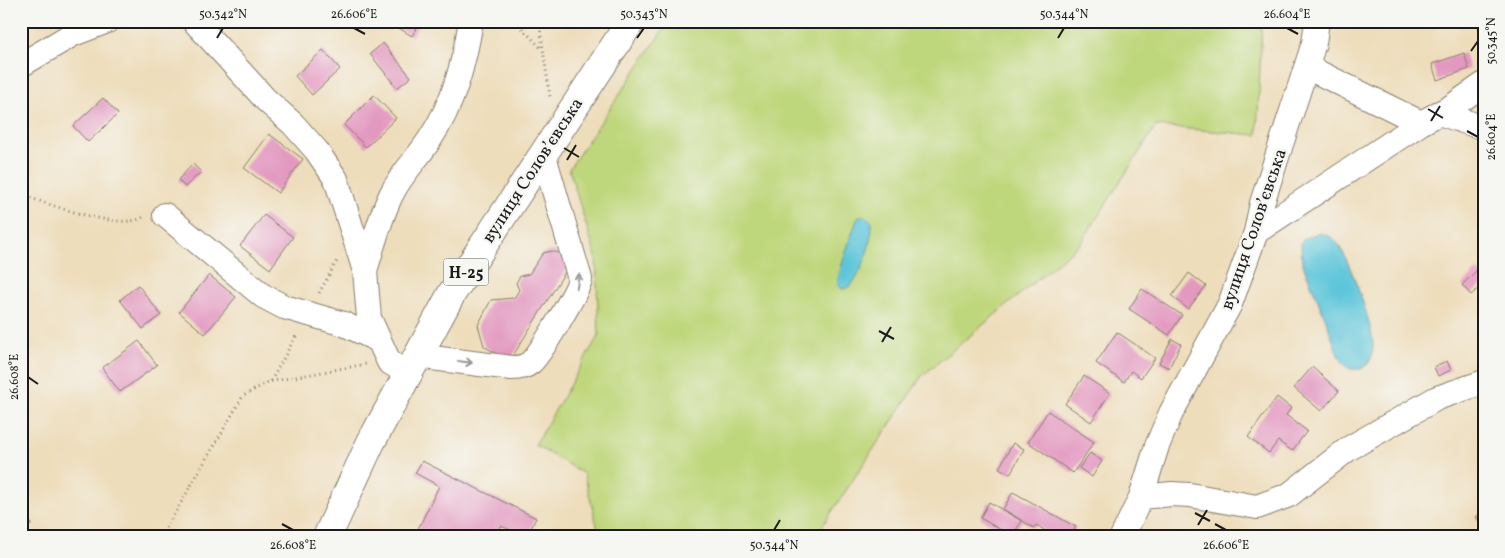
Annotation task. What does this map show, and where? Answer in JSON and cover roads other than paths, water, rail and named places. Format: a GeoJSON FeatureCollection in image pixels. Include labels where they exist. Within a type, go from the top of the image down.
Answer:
{"type":"FeatureCollection","features":[{"type":"Feature","properties":{"kind":"main road","name":"вулиця Соловʼєвська"},"geometry":{"type":"LineString","coordinates":[[327,537],[371,442],[404,364],[631,21]]}},
{"type":"Feature","properties":{"kind":"street"},"geometry":{"type":"LineString","coordinates":[[21,65],[73,34],[107,21]]}},
{"type":"Feature","properties":{"kind":"street"},"geometry":{"type":"LineString","coordinates":[[194,21],[266,100],[293,124],[316,150],[336,179],[365,271],[368,318],[378,340]]}},
{"type":"Feature","properties":{"kind":"street"},"geometry":{"type":"LineString","coordinates":[[365,271],[379,223],[392,194],[411,163],[430,140],[457,86],[466,55],[471,21]]}},
{"type":"Feature","properties":{"kind":"street","name":"вулиця Соловʼєвська"},"geometry":{"type":"LineString","coordinates":[[1122,537],[1141,497],[1157,446],[1171,413],[1230,304],[1256,232],[1262,203],[1307,67],[1314,43],[1317,21]]}},
{"type":"Feature","properties":{"kind":"street"},"geometry":{"type":"LineString","coordinates":[[1307,67],[1430,118],[1484,128]]}},
{"type":"Feature","properties":{"kind":"street"},"geometry":{"type":"LineString","coordinates":[[1256,232],[1484,84]]}},
{"type":"Feature","properties":{"kind":"street"},"geometry":{"type":"LineString","coordinates":[[165,215],[264,296],[284,307],[344,324],[378,340],[404,364],[512,368],[526,365],[536,356],[576,291],[580,279],[543,153]]}},
{"type":"Feature","properties":{"kind":"street"},"geometry":{"type":"LineString","coordinates":[[1141,497],[1172,494],[1190,495],[1257,507],[1289,495],[1348,449],[1437,398],[1484,382]]}},
{"type":"Feature","properties":{"kind":"water"},"geometry":{"type":"Polygon","coordinates":[[[859,216],[866,216],[872,222],[868,250],[860,272],[854,281],[848,287],[842,289],[838,284],[839,274],[859,216]]]}},
{"type":"Feature","properties":{"kind":"water"},"geometry":{"type":"Polygon","coordinates":[[[1318,233],[1330,237],[1340,247],[1365,310],[1372,336],[1373,350],[1369,363],[1361,369],[1351,369],[1346,366],[1338,355],[1302,262],[1301,243],[1305,238],[1318,233]]]}}]}
